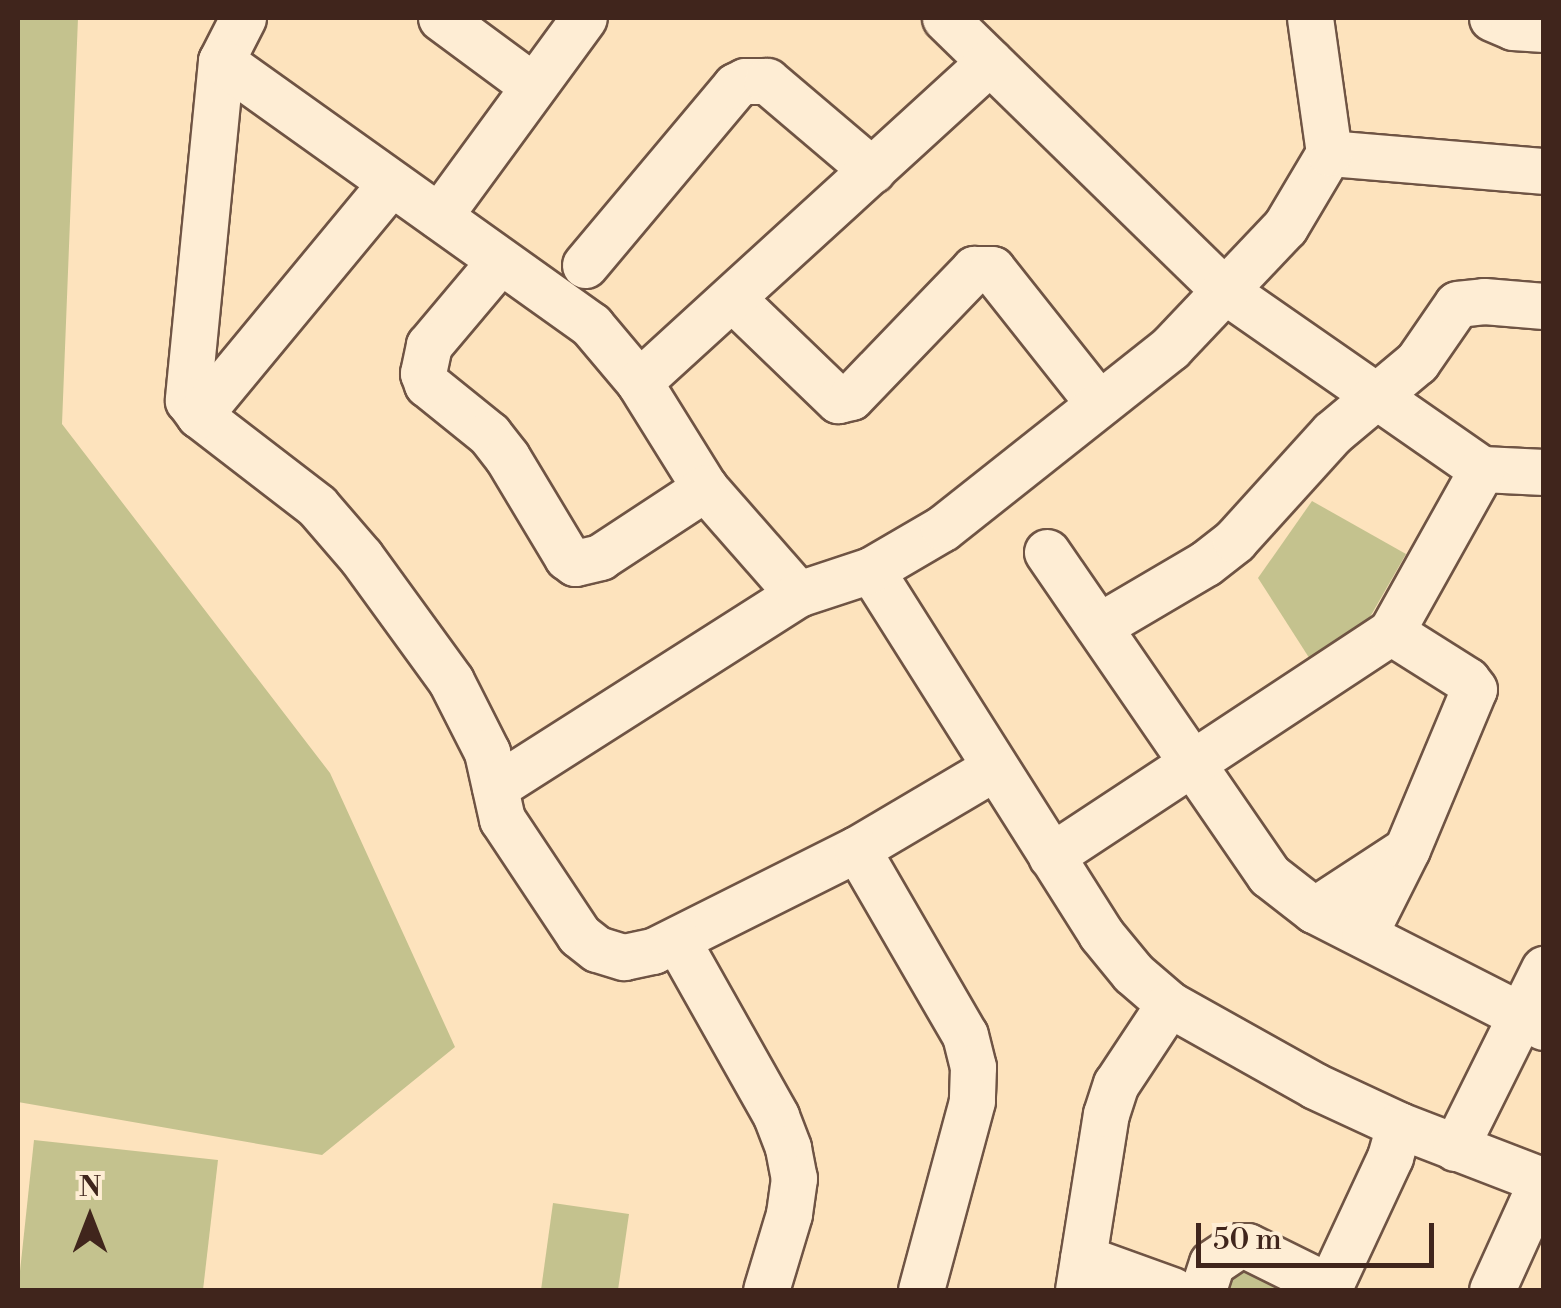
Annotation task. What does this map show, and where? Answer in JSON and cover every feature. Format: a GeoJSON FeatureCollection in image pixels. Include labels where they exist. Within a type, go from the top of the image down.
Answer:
{"type":"FeatureCollection","features":[{"type":"Feature","properties":{"kind":"street"},"geometry":{"type":"LineString","coordinates":[[243,18],[221,61],[187,376],[188,400],[199,415],[317,506],[360,557],[450,681],[487,752],[502,819],[578,936],[597,949],[624,956],[653,951],[857,849],[994,768]]}},
{"type":"Feature","properties":{"kind":"street"},"geometry":{"type":"LineString","coordinates":[[440,18],[532,85]]}},
{"type":"Feature","properties":{"kind":"street"},"geometry":{"type":"LineString","coordinates":[[439,216],[584,18]]}},
{"type":"Feature","properties":{"kind":"street"},"geometry":{"type":"LineString","coordinates":[[945,18],[1224,290],[1482,469],[1544,472]]}},
{"type":"Feature","properties":{"kind":"street"},"geometry":{"type":"LineString","coordinates":[[495,787],[798,594],[870,570],[942,528],[1170,348],[1286,228],[1329,153],[1310,18]]}},
{"type":"Feature","properties":{"kind":"street"},"geometry":{"type":"LineString","coordinates":[[1492,18],[1513,27],[1544,30]]}},
{"type":"Feature","properties":{"kind":"street"},"geometry":{"type":"LineString","coordinates":[[221,61],[592,325],[639,382],[705,488],[798,594]]}},
{"type":"Feature","properties":{"kind":"street"},"geometry":{"type":"LineString","coordinates":[[639,382],[990,62]]}},
{"type":"Feature","properties":{"kind":"street"},"geometry":{"type":"LineString","coordinates":[[585,266],[735,86],[745,81],[767,81],[872,170]]}},
{"type":"Feature","properties":{"kind":"street"},"geometry":{"type":"LineString","coordinates":[[1329,153],[1544,170]]}},
{"type":"Feature","properties":{"kind":"street"},"geometry":{"type":"LineString","coordinates":[[199,415],[392,183]]}},
{"type":"Feature","properties":{"kind":"street"},"geometry":{"type":"LineString","coordinates":[[500,262],[430,344],[423,372],[428,384],[489,434],[567,558],[576,563],[600,557],[705,488]]}},
{"type":"Feature","properties":{"kind":"street"},"geometry":{"type":"LineString","coordinates":[[733,299],[838,400],[851,397],[974,269],[992,269],[1099,404]]}},
{"type":"Feature","properties":{"kind":"street"},"geometry":{"type":"LineString","coordinates":[[1099,626],[1206,563],[1235,540],[1332,433],[1416,362],[1457,304],[1484,301],[1544,306]]}},
{"type":"Feature","properties":{"kind":"street"},"geometry":{"type":"LineString","coordinates":[[1050,856],[1391,632],[1482,469]]}},
{"type":"Feature","properties":{"kind":"street"},"geometry":{"type":"LineString","coordinates":[[1048,552],[1269,875],[1314,910],[1533,1022]]}},
{"type":"Feature","properties":{"kind":"street"},"geometry":{"type":"LineString","coordinates":[[870,570],[1050,856],[1133,974],[1169,1004],[1315,1086],[1399,1126],[1542,1180],[1492,1290]]}},
{"type":"Feature","properties":{"kind":"street"},"geometry":{"type":"LineString","coordinates":[[1364,935],[1407,849],[1474,689],[1468,680],[1391,632]]}},
{"type":"Feature","properties":{"kind":"street"},"geometry":{"type":"LineString","coordinates":[[857,849],[965,1035],[973,1068],[972,1101],[921,1290]]}},
{"type":"Feature","properties":{"kind":"street"},"geometry":{"type":"LineString","coordinates":[[1314,910],[1407,849]]}},
{"type":"Feature","properties":{"kind":"street"},"geometry":{"type":"LineString","coordinates":[[677,940],[776,1116],[788,1148],[794,1178],[789,1214],[766,1290]]}},
{"type":"Feature","properties":{"kind":"street"},"geometry":{"type":"LineString","coordinates":[[1455,1148],[1533,1022],[1544,969]]}},
{"type":"Feature","properties":{"kind":"street"},"geometry":{"type":"LineString","coordinates":[[1169,1004],[1116,1084],[1106,1114],[1081,1274],[1172,1290]]}},
{"type":"Feature","properties":{"kind":"street"},"geometry":{"type":"LineString","coordinates":[[1203,1290],[1212,1263],[1227,1249],[1237,1246],[1248,1246],[1329,1289],[1390,1157],[1399,1126]]}},
{"type":"Feature","properties":{"kind":"shaded area"},"geometry":{"type":"Polygon","coordinates":[[[18,18],[78,18],[62,424],[330,773],[455,1047],[322,1155],[18,1102],[18,18]]]}},
{"type":"Feature","properties":{"kind":"shaded area"},"geometry":{"type":"Polygon","coordinates":[[[1312,501],[1406,554],[1370,617],[1315,667],[1258,578],[1312,501]]]}},
{"type":"Feature","properties":{"kind":"shaded area"},"geometry":{"type":"Polygon","coordinates":[[[34,1140],[218,1160],[203,1290],[18,1290],[34,1140]]]}},
{"type":"Feature","properties":{"kind":"shaded area"},"geometry":{"type":"Polygon","coordinates":[[[553,1203],[629,1214],[618,1290],[541,1290],[553,1203]]]}},
{"type":"Feature","properties":{"kind":"shaded area"},"geometry":{"type":"Polygon","coordinates":[[[1232,1259],[1311,1290],[1212,1290],[1232,1259]]]}}]}
